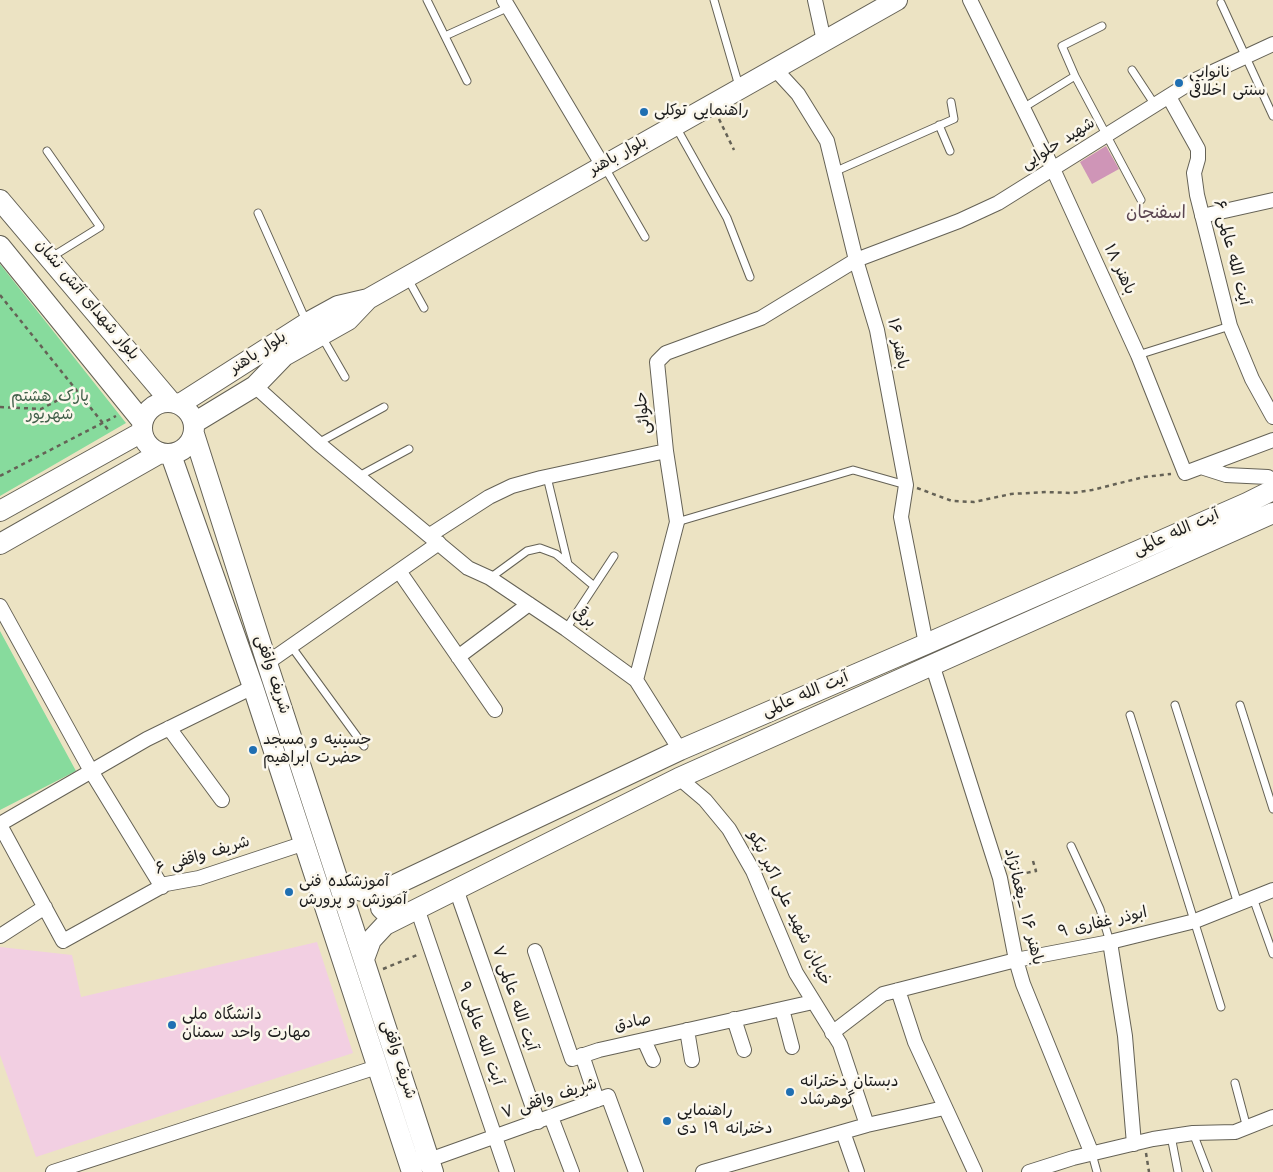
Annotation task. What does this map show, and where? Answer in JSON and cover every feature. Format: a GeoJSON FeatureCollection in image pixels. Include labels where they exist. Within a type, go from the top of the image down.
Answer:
{"type":"FeatureCollection","features":[{"type":"Feature","properties":{"kind":"main road","name":"بلوار باهنر"},"geometry":{"type":"LineString","coordinates":[[194,428],[255,386],[338,306],[368,299],[897,0]]}},
{"type":"Feature","properties":{"kind":"main road","name":"بلوار شهدای آتش نشان"},"geometry":{"type":"LineString","coordinates":[[0,200],[176,403]]}},
{"type":"Feature","properties":{"kind":"main road","name":"بلوار شهدای آتش نشان"},"geometry":{"type":"LineString","coordinates":[[0,246],[138,420]]}},
{"type":"Feature","properties":{"kind":"main road","name":"بلوار باهنر"},"geometry":{"type":"LineString","coordinates":[[176,403],[314,329]]}},
{"type":"Feature","properties":{"kind":"main road"},"geometry":{"type":"LineString","coordinates":[[0,511],[120,444],[138,420],[159,403],[176,403],[189,412],[194,428],[190,444],[181,451],[165,454],[0,544]]}},
{"type":"Feature","properties":{"kind":"main road"},"geometry":{"type":"LineString","coordinates":[[138,420],[145,441],[151,449],[165,454]]}},
{"type":"Feature","properties":{"kind":"main road","name":"شریف واقفی"},"geometry":{"type":"LineString","coordinates":[[194,428],[267,663],[431,1166]]}},
{"type":"Feature","properties":{"kind":"main road","name":"شریف واقفی"},"geometry":{"type":"LineString","coordinates":[[165,454],[253,687],[412,1172]]}},
{"type":"Feature","properties":{"kind":"main road","name":"آیت الله عالمی"},"geometry":{"type":"LineString","coordinates":[[366,967],[371,940],[385,925],[409,912],[679,778],[932,664],[1259,512],[1273,490]]}},
{"type":"Feature","properties":{"kind":"main road","name":"آیت الله عالمی"},"geometry":{"type":"LineString","coordinates":[[339,884],[362,891],[384,890],[680,750],[926,644],[1259,512]]}},
{"type":"Feature","properties":{"kind":"main road"},"geometry":{"type":"LineString","coordinates":[[384,890],[381,901],[382,908],[389,916],[409,912]]}},
{"type":"Feature","properties":{"kind":"street"},"geometry":{"type":"LineString","coordinates":[[814,0],[824,41]]}},
{"type":"Feature","properties":{"kind":"street","name":"باهنر ۱۸"},"geometry":{"type":"LineString","coordinates":[[970,0],[1053,169],[1138,355],[1185,473]]}},
{"type":"Feature","properties":{"kind":"street"},"geometry":{"type":"LineString","coordinates":[[506,4],[604,166]]}},
{"type":"Feature","properties":{"kind":"street","name":"شهید حلوایی"},"geometry":{"type":"LineString","coordinates":[[856,260],[932,232],[998,203],[1193,81],[1273,44]]}},
{"type":"Feature","properties":{"kind":"street","name":"باهنر ۱۶"},"geometry":{"type":"LineString","coordinates":[[775,69],[798,94],[827,141],[856,260],[877,330],[906,485],[901,517],[926,644]]}},
{"type":"Feature","properties":{"kind":"street","name":"آیت الله عالمی ۶"},"geometry":{"type":"LineString","coordinates":[[1169,97],[1198,148],[1198,159],[1194,173],[1197,195],[1230,326],[1252,379],[1273,417]]}},
{"type":"Feature","properties":{"kind":"street"},"geometry":{"type":"LineString","coordinates":[[1202,216],[1273,200]]}},
{"type":"Feature","properties":{"kind":"street","name":"حلوائی"},"geometry":{"type":"LineString","coordinates":[[636,680],[677,522],[666,451],[657,362],[666,354],[761,318],[856,260]]}},
{"type":"Feature","properties":{"kind":"street","name":"برقی"},"geometry":{"type":"LineString","coordinates":[[255,386],[318,443],[468,568],[490,578],[566,628],[636,680],[680,750]]}},
{"type":"Feature","properties":{"kind":"street"},"geometry":{"type":"LineString","coordinates":[[1185,473],[1273,440]]}},
{"type":"Feature","properties":{"kind":"street"},"geometry":{"type":"LineString","coordinates":[[267,663],[399,571],[434,539],[489,497],[512,486],[666,451]]}},
{"type":"Feature","properties":{"kind":"street"},"geometry":{"type":"LineString","coordinates":[[1201,467],[1226,475],[1268,477],[1273,481]]}},
{"type":"Feature","properties":{"kind":"street"},"geometry":{"type":"LineString","coordinates":[[399,571],[495,710]]}},
{"type":"Feature","properties":{"kind":"street"},"geometry":{"type":"LineString","coordinates":[[458,657],[529,604]]}},
{"type":"Feature","properties":{"kind":"street"},"geometry":{"type":"LineString","coordinates":[[0,606],[91,771],[162,887]]}},
{"type":"Feature","properties":{"kind":"street","name":"باهنر ۱۶ _یغمانژاد"},"geometry":{"type":"LineString","coordinates":[[932,664],[1000,878],[1016,960],[1026,992],[1092,1154]]}},
{"type":"Feature","properties":{"kind":"street"},"geometry":{"type":"LineString","coordinates":[[0,936],[45,907],[0,824],[169,728],[253,687]]}},
{"type":"Feature","properties":{"kind":"street"},"geometry":{"type":"LineString","coordinates":[[169,728],[222,800]]}},
{"type":"Feature","properties":{"kind":"street","name":"خیابان شهید علی اکبر نیکو"},"geometry":{"type":"LineString","coordinates":[[679,778],[706,800],[729,829],[753,871],[796,973],[840,1044],[867,1125]]}},
{"type":"Feature","properties":{"kind":"street","name":"شریف واقفی ۶"},"geometry":{"type":"LineString","coordinates":[[45,907],[63,941],[166,884],[199,878],[305,843]]}},
{"type":"Feature","properties":{"kind":"street","name":"آیت الله عالمی ۷"},"geometry":{"type":"LineString","coordinates":[[456,889],[544,1119],[572,1172]]}},
{"type":"Feature","properties":{"kind":"street","name":"ابوذر غفاری ۹"},"geometry":{"type":"LineString","coordinates":[[832,1033],[883,994],[1016,960],[1110,942],[1195,921],[1273,890]]}},
{"type":"Feature","properties":{"kind":"street","name":"آیت الله عالمی ۹"},"geometry":{"type":"LineString","coordinates":[[409,912],[507,1172]]}},
{"type":"Feature","properties":{"kind":"street"},"geometry":{"type":"LineString","coordinates":[[1110,942],[1139,1142]]}},
{"type":"Feature","properties":{"kind":"street"},"geometry":{"type":"LineString","coordinates":[[535,951],[572,1059],[582,1055],[597,1100]]}},
{"type":"Feature","properties":{"kind":"street"},"geometry":{"type":"LineString","coordinates":[[898,990],[916,1042],[974,1172]]}},
{"type":"Feature","properties":{"kind":"street","name":"صادق"},"geometry":{"type":"LineString","coordinates":[[582,1055],[813,1002]]}},
{"type":"Feature","properties":{"kind":"street"},"geometry":{"type":"LineString","coordinates":[[782,1009],[792,1047]]}},
{"type":"Feature","properties":{"kind":"street"},"geometry":{"type":"LineString","coordinates":[[734,1020],[744,1050]]}},
{"type":"Feature","properties":{"kind":"street"},"geometry":{"type":"LineString","coordinates":[[687,1030],[692,1060]]}},
{"type":"Feature","properties":{"kind":"street"},"geometry":{"type":"LineString","coordinates":[[644,1040],[653,1060]]}},
{"type":"Feature","properties":{"kind":"street"},"geometry":{"type":"LineString","coordinates":[[53,1172],[377,1067]]}},
{"type":"Feature","properties":{"kind":"street","name":"شریف واقفی ۷"},"geometry":{"type":"LineString","coordinates":[[431,1166],[495,1136],[608,1096],[636,1172]]}},
{"type":"Feature","properties":{"kind":"street"},"geometry":{"type":"LineString","coordinates":[[703,1172],[727,1169],[867,1125],[944,1108]]}},
{"type":"Feature","properties":{"kind":"street"},"geometry":{"type":"LineString","coordinates":[[1029,1172],[1073,1158],[1139,1142],[1193,1133],[1235,1132],[1273,1117]]}},
{"type":"Feature","properties":{"kind":"street"},"geometry":{"type":"LineString","coordinates":[[843,1132],[856,1172]]}},
{"type":"Feature","properties":{"kind":"lane"},"geometry":{"type":"LineString","coordinates":[[427,0],[467,81]]}},
{"type":"Feature","properties":{"kind":"lane"},"geometry":{"type":"LineString","coordinates":[[714,0],[740,89]]}},
{"type":"Feature","properties":{"kind":"lane"},"geometry":{"type":"LineString","coordinates":[[1221,3],[1273,116]]}},
{"type":"Feature","properties":{"kind":"lane"},"geometry":{"type":"LineString","coordinates":[[445,36],[506,4]]}},
{"type":"Feature","properties":{"kind":"lane"},"geometry":{"type":"LineString","coordinates":[[1102,26],[1062,46],[1075,76],[1141,200]]}},
{"type":"Feature","properties":{"kind":"lane"},"geometry":{"type":"LineString","coordinates":[[1132,70],[1155,106]]}},
{"type":"Feature","properties":{"kind":"lane"},"geometry":{"type":"LineString","coordinates":[[1022,108],[1075,76]]}},
{"type":"Feature","properties":{"kind":"lane"},"geometry":{"type":"LineString","coordinates":[[834,172],[954,118],[951,102]]}},
{"type":"Feature","properties":{"kind":"lane"},"geometry":{"type":"LineString","coordinates":[[675,125],[727,218],[750,277]]}},
{"type":"Feature","properties":{"kind":"lane"},"geometry":{"type":"LineString","coordinates":[[939,125],[950,151]]}},
{"type":"Feature","properties":{"kind":"lane"},"geometry":{"type":"LineString","coordinates":[[47,150],[100,227],[50,258]]}},
{"type":"Feature","properties":{"kind":"lane"},"geometry":{"type":"LineString","coordinates":[[604,166],[645,237]]}},
{"type":"Feature","properties":{"kind":"lane"},"geometry":{"type":"LineString","coordinates":[[258,213],[314,329],[345,377]]}},
{"type":"Feature","properties":{"kind":"lane"},"geometry":{"type":"LineString","coordinates":[[407,277],[424,308]]}},
{"type":"Feature","properties":{"kind":"lane"},"geometry":{"type":"LineString","coordinates":[[1138,355],[1230,326]]}},
{"type":"Feature","properties":{"kind":"lane"},"geometry":{"type":"LineString","coordinates":[[318,443],[384,407]]}},
{"type":"Feature","properties":{"kind":"lane"},"geometry":{"type":"LineString","coordinates":[[359,476],[409,449]]}},
{"type":"Feature","properties":{"kind":"lane"},"geometry":{"type":"LineString","coordinates":[[677,522],[853,470],[906,485]]}},
{"type":"Feature","properties":{"kind":"lane"},"geometry":{"type":"LineString","coordinates":[[547,477],[568,564]]}},
{"type":"Feature","properties":{"kind":"lane"},"geometry":{"type":"LineString","coordinates":[[490,578],[527,551],[540,548],[549,551],[568,564],[594,586]]}},
{"type":"Feature","properties":{"kind":"lane"},"geometry":{"type":"LineString","coordinates":[[566,628],[614,556]]}},
{"type":"Feature","properties":{"kind":"lane"},"geometry":{"type":"LineString","coordinates":[[291,646],[364,746]]}},
{"type":"Feature","properties":{"kind":"lane"},"geometry":{"type":"LineString","coordinates":[[1175,705],[1238,904]]}},
{"type":"Feature","properties":{"kind":"lane"},"geometry":{"type":"LineString","coordinates":[[1240,705],[1273,809]]}},
{"type":"Feature","properties":{"kind":"lane"},"geometry":{"type":"LineString","coordinates":[[1130,715],[1221,1006]]}},
{"type":"Feature","properties":{"kind":"lane"},"geometry":{"type":"LineString","coordinates":[[1071,846],[1100,909],[1110,942]]}},
{"type":"Feature","properties":{"kind":"lane"},"geometry":{"type":"LineString","coordinates":[[1253,898],[1273,954]]}},
{"type":"Feature","properties":{"kind":"lane"},"geometry":{"type":"LineString","coordinates":[[1235,1083],[1247,1128]]}},
{"type":"Feature","properties":{"kind":"lane"},"geometry":{"type":"LineString","coordinates":[[1193,1133],[1208,1172]]}},
{"type":"Feature","properties":{"kind":"lane"},"geometry":{"type":"LineString","coordinates":[[1171,1136],[1178,1172]]}},
{"type":"Feature","properties":{"kind":"lane"},"geometry":{"type":"LineString","coordinates":[[1092,1154],[1097,1172]]}},
{"type":"Feature","properties":{"kind":"path"},"geometry":{"type":"LineString","coordinates":[[712,104],[734,150]]}},
{"type":"Feature","properties":{"kind":"path"},"geometry":{"type":"LineString","coordinates":[[0,295],[120,444]]}},
{"type":"Feature","properties":{"kind":"path"},"geometry":{"type":"LineString","coordinates":[[0,407],[41,409],[77,390]]}},
{"type":"Feature","properties":{"kind":"path"},"geometry":{"type":"LineString","coordinates":[[0,476],[103,423],[138,420]]}},
{"type":"Feature","properties":{"kind":"path"},"geometry":{"type":"LineString","coordinates":[[906,485],[952,501],[974,502],[1011,494],[1072,493],[1144,477],[1185,473]]}},
{"type":"Feature","properties":{"kind":"path"},"geometry":{"type":"LineString","coordinates":[[1000,878],[1036,871],[1032,861]]}},
{"type":"Feature","properties":{"kind":"path"},"geometry":{"type":"LineString","coordinates":[[366,967],[416,955]]}},
{"type":"Feature","properties":{"kind":"path"},"geometry":{"type":"LineString","coordinates":[[1139,1142],[1149,1172]]}},
{"type":"Feature","properties":{"kind":"shaded area","name":"دانشگاه ملی مهارت واحد سمنان"},"geometry":{"type":"Polygon","coordinates":[[[317,942],[353,1053],[36,1157],[0,1055],[0,947],[72,955],[81,997],[317,942]]]}},
{"type":"Feature","properties":{"kind":"green space","name":"پارک هشتم شهریور"},"geometry":{"type":"Polygon","coordinates":[[[0,264],[126,423],[0,496],[0,264]]]}},
{"type":"Feature","properties":{"kind":"green space"},"geometry":{"type":"Polygon","coordinates":[[[0,631],[76,771],[0,810],[0,631]]]}},
{"type":"Feature","properties":{"kind":"building"},"geometry":{"type":"Polygon","coordinates":[[[1106,146],[1119,169],[1092,184],[1080,162],[1106,146]]]}},
{"type":"Feature","properties":{"kind":"place","name":"نانوایی سنتی اخلاقی"},"geometry":{"type":"Point","coordinates":[1179,83]}},
{"type":"Feature","properties":{"kind":"place","name":"راهنمایی توکلی"},"geometry":{"type":"Point","coordinates":[644,112]}},
{"type":"Feature","properties":{"kind":"place","name":"حسینیه و مسجد حضرت ابراهیم"},"geometry":{"type":"Point","coordinates":[253,750]}},
{"type":"Feature","properties":{"kind":"place","name":"آموزشکده فنی آموزش و پرورش"},"geometry":{"type":"Point","coordinates":[289,892]}},
{"type":"Feature","properties":{"kind":"place","name":"دانشگاه ملی مهارت واحد سمنان"},"geometry":{"type":"Point","coordinates":[172,1025]}},
{"type":"Feature","properties":{"kind":"place","name":"دبستان دخترانه گوهرشاد"},"geometry":{"type":"Point","coordinates":[790,1092]}},
{"type":"Feature","properties":{"kind":"place","name":"راهنمایی دخترانه ۱۹ دی"},"geometry":{"type":"Point","coordinates":[667,1121]}},
{"type":"Feature","properties":{"kind":"district","name":"اسفنجان"},"geometry":{"type":"Point","coordinates":[1156,215]}}]}
